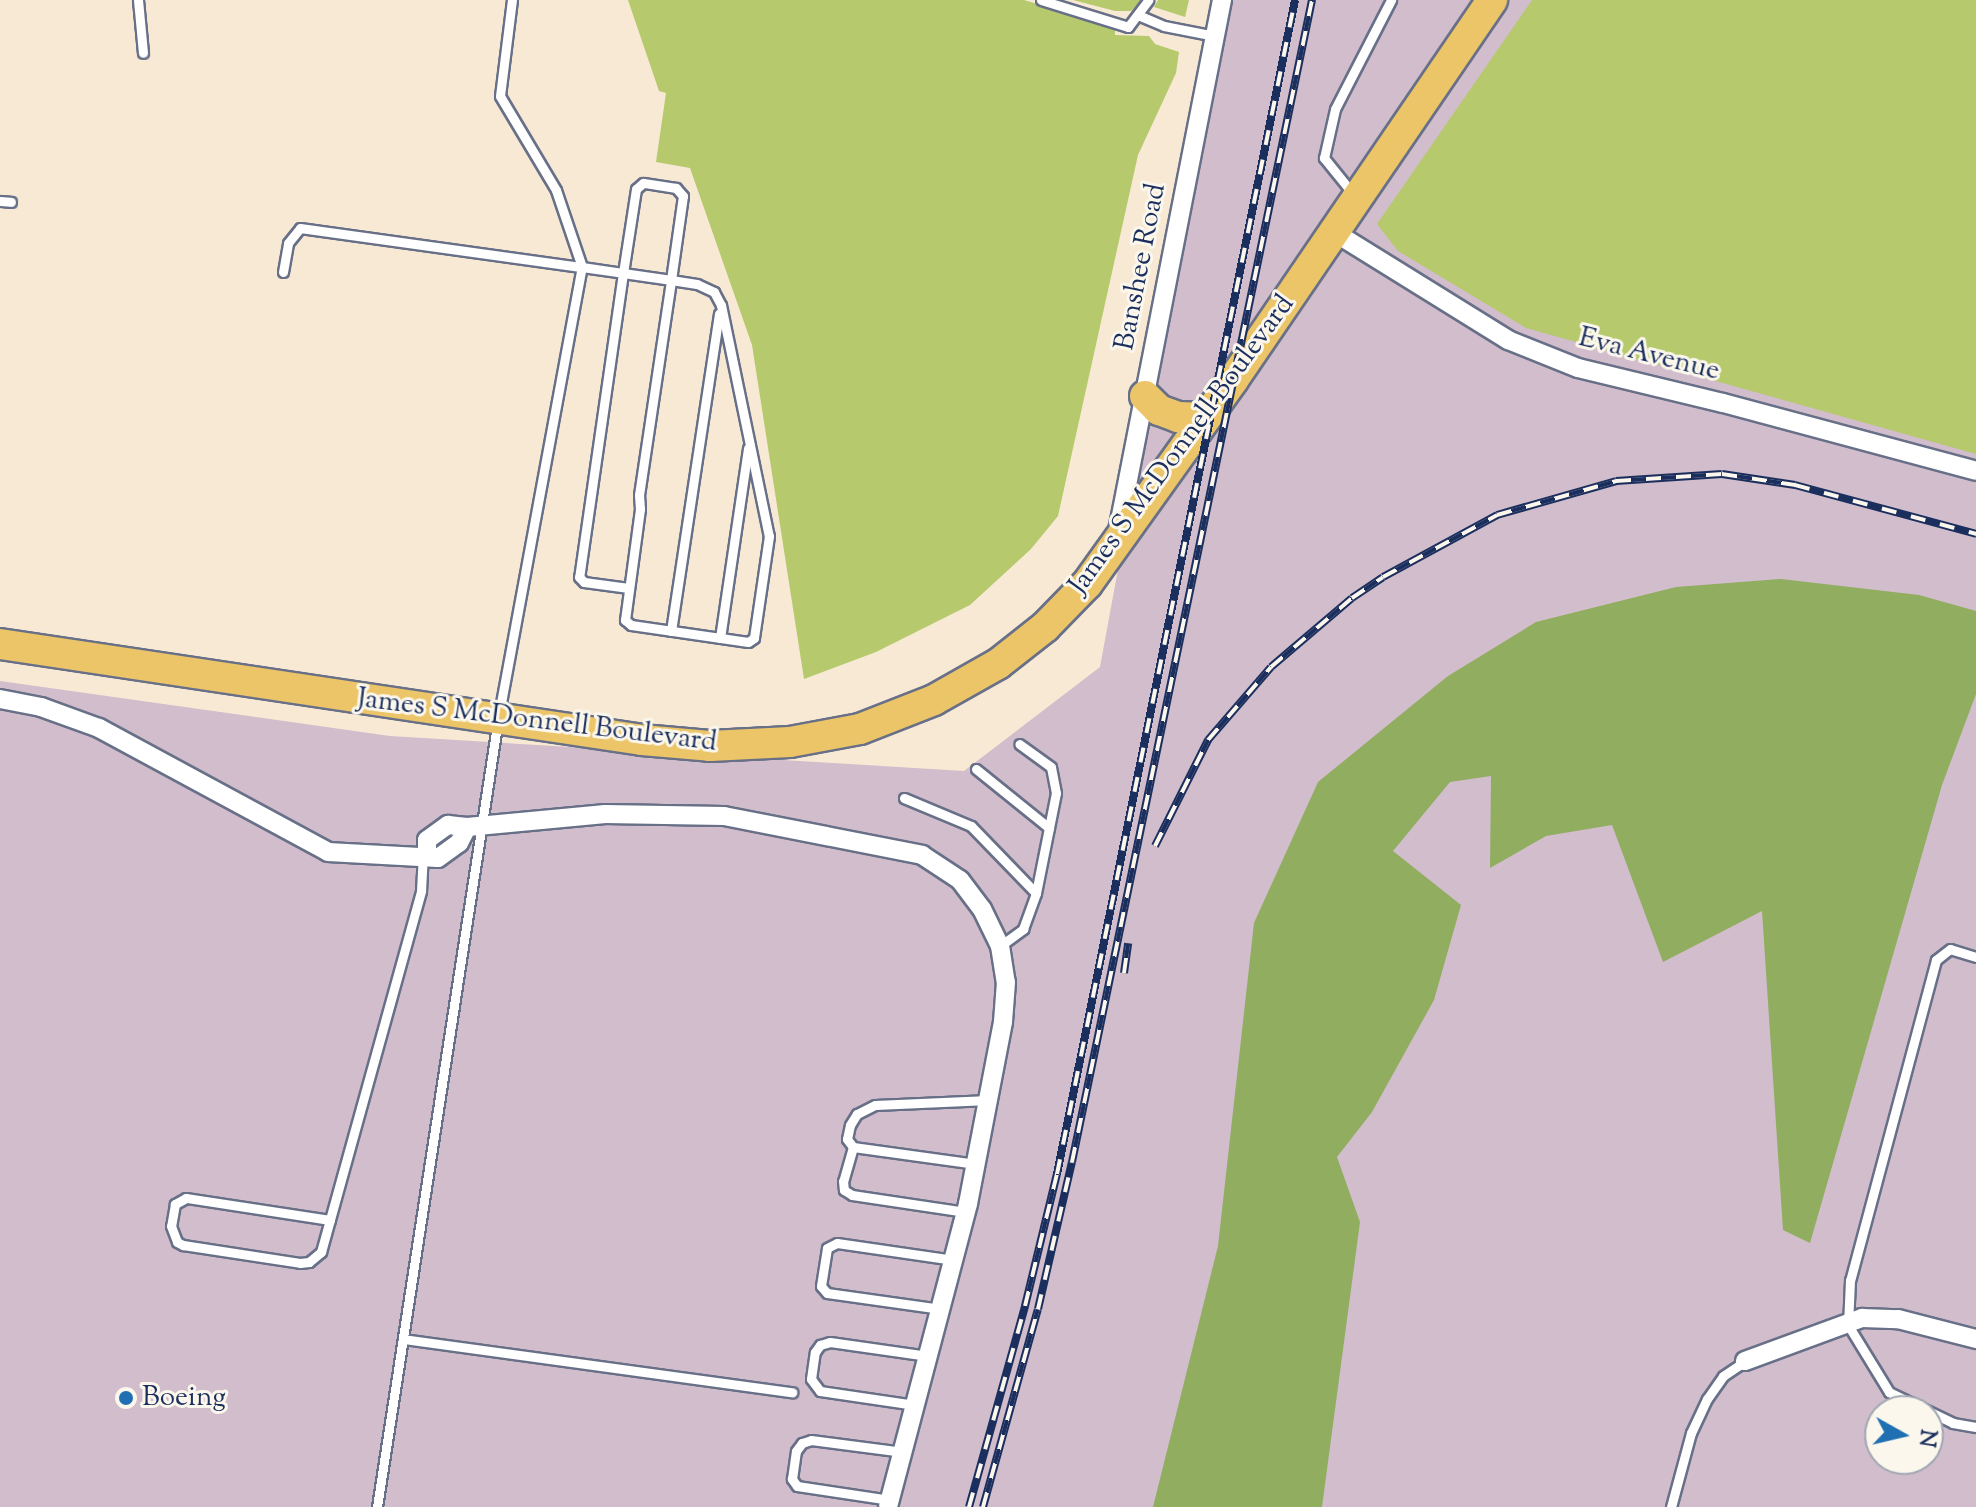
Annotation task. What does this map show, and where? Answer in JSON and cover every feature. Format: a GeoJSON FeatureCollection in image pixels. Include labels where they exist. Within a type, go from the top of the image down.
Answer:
{"type":"FeatureCollection","features":[{"type":"Feature","properties":{"kind":"main road","name":"James S McDonnell Boulevard"},"geometry":{"type":"LineString","coordinates":[[0,644],[498,719],[710,746],[790,742],[860,729],[934,700],[998,664],[1045,627],[1087,584],[1492,0]]}},
{"type":"Feature","properties":{"kind":"main road"},"geometry":{"type":"LineString","coordinates":[[1145,396],[1159,410],[1178,417],[1205,418]]}},
{"type":"Feature","properties":{"kind":"street","name":"Banshee Road"},"geometry":{"type":"LineString","coordinates":[[1115,545],[1222,0]]}},
{"type":"Feature","properties":{"kind":"street","name":"Eva Avenue"},"geometry":{"type":"LineString","coordinates":[[1334,232],[1508,340],[1578,368],[1723,403],[1976,471]]}},
{"type":"Feature","properties":{"kind":"street"},"geometry":{"type":"LineString","coordinates":[[0,699],[41,707],[99,728],[328,852],[425,856],[427,840],[448,825],[474,826],[605,814],[724,816],[922,855],[960,880],[982,909],[1000,946],[1006,982],[1003,1022],[966,1212],[889,1504]]}},
{"type":"Feature","properties":{"kind":"street"},"geometry":{"type":"LineString","coordinates":[[1745,1361],[1862,1318],[1898,1319],[1976,1339]]}},
{"type":"Feature","properties":{"kind":"lane"},"geometry":{"type":"LineString","coordinates":[[138,0],[143,53]]}},
{"type":"Feature","properties":{"kind":"lane"},"geometry":{"type":"LineString","coordinates":[[377,1507],[474,826],[498,719],[582,267],[556,190],[500,96],[512,0]]}},
{"type":"Feature","properties":{"kind":"lane"},"geometry":{"type":"LineString","coordinates":[[1041,0],[1128,27],[1148,0]]}},
{"type":"Feature","properties":{"kind":"lane"},"geometry":{"type":"LineString","coordinates":[[1357,198],[1324,158],[1335,109],[1391,0]]}},
{"type":"Feature","properties":{"kind":"lane"},"geometry":{"type":"LineString","coordinates":[[1138,15],[1164,26],[1215,36]]}},
{"type":"Feature","properties":{"kind":"lane"},"geometry":{"type":"LineString","coordinates":[[283,272],[288,243],[300,228],[582,267],[623,273],[671,280],[697,284],[714,292],[721,305],[769,536],[754,638],[748,642],[631,625],[625,620],[671,280],[683,196],[676,188],[643,183],[636,189],[623,273],[579,577],[584,582],[629,588]]}},
{"type":"Feature","properties":{"kind":"lane"},"geometry":{"type":"LineString","coordinates":[[671,631],[721,305]]}},
{"type":"Feature","properties":{"kind":"lane"},"geometry":{"type":"LineString","coordinates":[[720,638],[749,442]]}},
{"type":"Feature","properties":{"kind":"lane"},"geometry":{"type":"LineString","coordinates":[[1000,946],[1023,929],[1036,893],[1056,793],[1051,767],[1019,744]]}},
{"type":"Feature","properties":{"kind":"lane"},"geometry":{"type":"LineString","coordinates":[[976,769],[1049,828]]}},
{"type":"Feature","properties":{"kind":"lane"},"geometry":{"type":"LineString","coordinates":[[904,798],[971,826],[1036,893]]}},
{"type":"Feature","properties":{"kind":"lane"},"geometry":{"type":"LineString","coordinates":[[330,1220],[186,1198],[175,1204],[171,1226],[177,1242],[183,1245],[300,1263],[309,1262],[321,1252],[330,1220],[421,891],[425,856]]}},
{"type":"Feature","properties":{"kind":"lane"},"geometry":{"type":"LineString","coordinates":[[1976,957],[1950,949],[1936,960],[1850,1280],[1848,1325],[1889,1392],[1953,1423],[1976,1427]]}},
{"type":"Feature","properties":{"kind":"lane"},"geometry":{"type":"LineString","coordinates":[[976,1164],[853,1147],[847,1139],[850,1125],[857,1114],[875,1105],[989,1100]]}},
{"type":"Feature","properties":{"kind":"lane"},"geometry":{"type":"LineString","coordinates":[[853,1147],[843,1181],[844,1190],[852,1195],[966,1212]]}},
{"type":"Feature","properties":{"kind":"lane"},"geometry":{"type":"LineString","coordinates":[[941,1309],[827,1293],[821,1286],[827,1248],[837,1243],[954,1260]]}},
{"type":"Feature","properties":{"kind":"lane"},"geometry":{"type":"LineString","coordinates":[[403,1339],[792,1392]]}},
{"type":"Feature","properties":{"kind":"lane"},"geometry":{"type":"LineString","coordinates":[[915,1405],[820,1391],[811,1379],[815,1352],[820,1345],[830,1342],[928,1356]]}},
{"type":"Feature","properties":{"kind":"lane"},"geometry":{"type":"LineString","coordinates":[[1671,1507],[1691,1433],[1707,1399],[1723,1376],[1745,1361]]}},
{"type":"Feature","properties":{"kind":"lane"},"geometry":{"type":"LineString","coordinates":[[889,1504],[797,1486],[792,1479],[796,1451],[802,1443],[811,1440],[903,1452]]}},
{"type":"Feature","properties":{"kind":"shaded area"},"geometry":{"type":"Polygon","coordinates":[[[1223,0],[1976,0],[1976,1507],[0,1507],[0,681],[390,736],[964,771],[1100,667],[1223,0]]]}},
{"type":"Feature","properties":{"kind":"green space"},"geometry":{"type":"Polygon","coordinates":[[[628,0],[1024,0],[1115,27],[1115,35],[1149,36],[1155,44],[1179,52],[1176,73],[1138,155],[1058,516],[1031,549],[970,605],[876,652],[804,679],[752,345],[690,168],[656,162],[666,93],[659,91],[628,0]]]}},
{"type":"Feature","properties":{"kind":"green space"},"geometry":{"type":"Polygon","coordinates":[[[1073,0],[1143,0],[1131,11],[1115,11],[1073,0]]]}},
{"type":"Feature","properties":{"kind":"green space"},"geometry":{"type":"Polygon","coordinates":[[[1158,0],[1189,0],[1185,17],[1154,7],[1158,0]]]}},
{"type":"Feature","properties":{"kind":"green space"},"geometry":{"type":"Polygon","coordinates":[[[1532,0],[1976,0],[1976,454],[1526,328],[1398,251],[1377,224],[1532,0]]]}},
{"type":"Feature","properties":{"kind":"green space"},"geometry":{"type":"Polygon","coordinates":[[[1781,579],[1919,595],[1976,611],[1976,694],[1942,785],[1810,1243],[1783,1230],[1762,911],[1663,962],[1612,825],[1546,836],[1490,868],[1491,776],[1450,782],[1393,851],[1461,905],[1434,1000],[1372,1112],[1337,1157],[1360,1222],[1322,1507],[1153,1507],[1218,1246],[1254,923],[1318,782],[1448,676],[1536,622],[1676,587],[1781,579]]]}},
{"type":"Feature","properties":{"kind":"railway"},"geometry":{"type":"LineString","coordinates":[[969,1507],[1025,1306],[1057,1174],[1295,0]]}},
{"type":"Feature","properties":{"kind":"railway"},"geometry":{"type":"LineString","coordinates":[[983,1507],[1038,1309],[1072,1162],[1312,0]]}},
{"type":"Feature","properties":{"kind":"railway"},"geometry":{"type":"LineString","coordinates":[[1155,846],[1208,740],[1271,667],[1352,598],[1383,577],[1497,515],[1616,481],[1722,474],[1795,485],[1976,534]]}},
{"type":"Feature","properties":{"kind":"railway"},"geometry":{"type":"LineString","coordinates":[[1124,973],[1128,943]]}},
{"type":"Feature","properties":{"kind":"place","name":"Boeing"},"geometry":{"type":"Point","coordinates":[126,1398]}}]}
